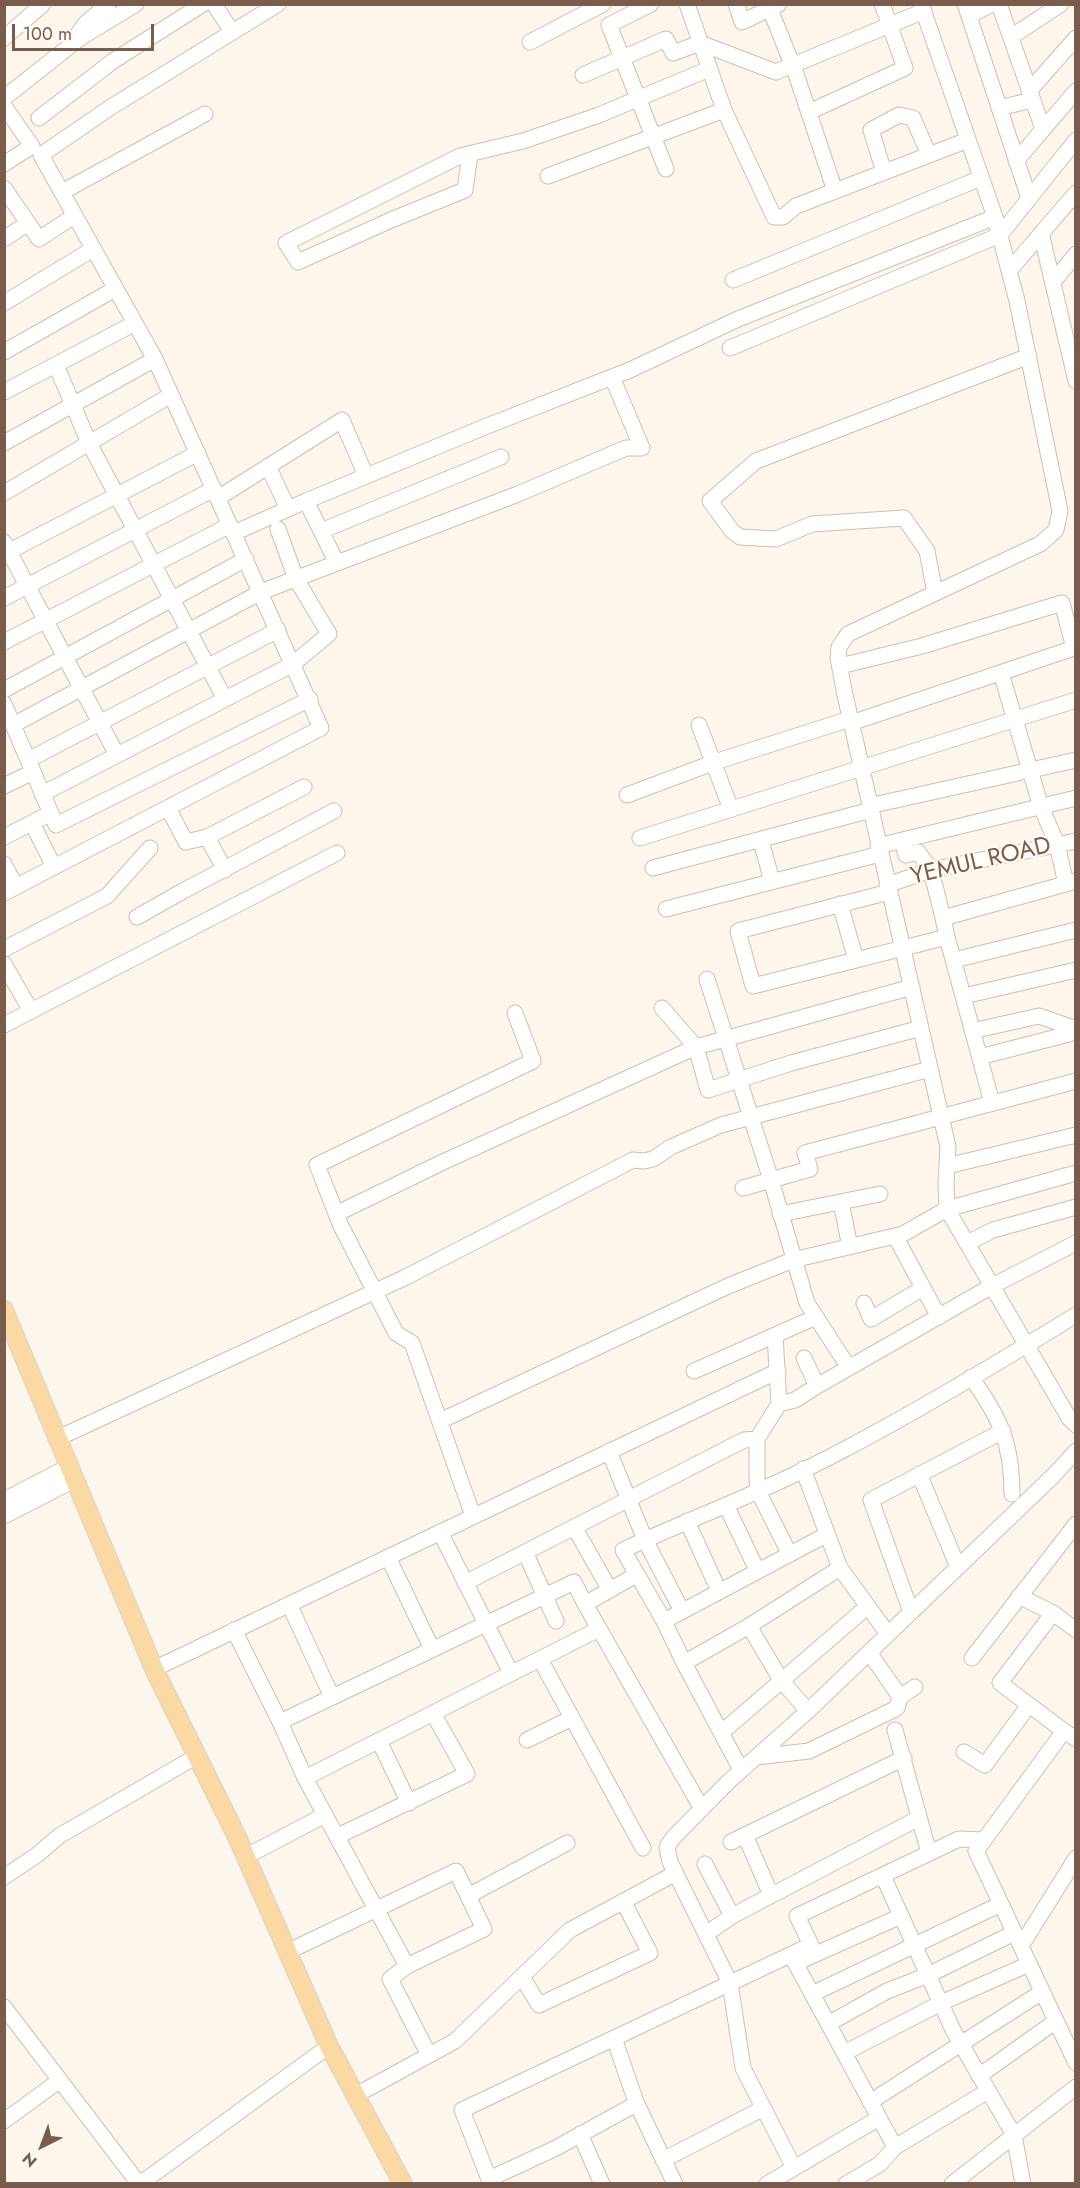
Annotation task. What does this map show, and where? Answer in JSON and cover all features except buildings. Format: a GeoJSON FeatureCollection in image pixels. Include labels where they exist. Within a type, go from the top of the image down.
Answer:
{"type":"FeatureCollection","features":[{"type":"Feature","properties":{"kind":"main road"},"geometry":{"type":"LineString","coordinates":[[4,1310],[154,1669],[245,1857],[329,2046],[402,2183]]}},
{"type":"Feature","properties":{"kind":"street"},"geometry":{"type":"LineString","coordinates":[[4,38],[43,4]]}},
{"type":"Feature","properties":{"kind":"street"},"geometry":{"type":"LineString","coordinates":[[63,52],[85,24],[108,4]]}},
{"type":"Feature","properties":{"kind":"street"},"geometry":{"type":"LineString","coordinates":[[4,98],[80,38],[136,4]]}},
{"type":"Feature","properties":{"kind":"street"},"geometry":{"type":"LineString","coordinates":[[39,118],[113,61],[203,4]]}},
{"type":"Feature","properties":{"kind":"street"},"geometry":{"type":"LineString","coordinates":[[214,4],[232,32]]}},
{"type":"Feature","properties":{"kind":"street"},"geometry":{"type":"LineString","coordinates":[[4,864],[10,890],[321,728],[310,699],[155,359],[41,155],[111,107],[278,4]]}},
{"type":"Feature","properties":{"kind":"street"},"geometry":{"type":"LineString","coordinates":[[531,42],[603,4]]}},
{"type":"Feature","properties":{"kind":"street"},"geometry":{"type":"LineString","coordinates":[[687,4],[724,110],[774,217],[783,217],[796,206],[968,140]]}},
{"type":"Feature","properties":{"kind":"street"},"geometry":{"type":"LineString","coordinates":[[736,4],[742,22],[772,6],[835,191]]}},
{"type":"Feature","properties":{"kind":"street"},"geometry":{"type":"LineString","coordinates":[[809,112],[905,68],[882,4]]}},
{"type":"Feature","properties":{"kind":"street"},"geometry":{"type":"LineString","coordinates":[[992,4],[967,10],[1029,198]]}},
{"type":"Feature","properties":{"kind":"street"},"geometry":{"type":"LineString","coordinates":[[999,4],[1043,129]]}},
{"type":"Feature","properties":{"kind":"street"},"geometry":{"type":"LineString","coordinates":[[1011,38],[1061,4]]}},
{"type":"Feature","properties":{"kind":"street"},"geometry":{"type":"LineString","coordinates":[[640,7],[609,25],[666,168]]}},
{"type":"Feature","properties":{"kind":"street"},"geometry":{"type":"LineString","coordinates":[[583,75],[666,39],[673,52],[700,43],[776,72],[890,26],[922,8],[1000,235],[1029,356],[1059,499],[1059,519],[1056,530],[1040,544],[848,634],[839,647],[840,666],[850,721],[948,1147],[947,1209],[1069,1419],[1076,1425]]}},
{"type":"Feature","properties":{"kind":"street"},"geometry":{"type":"LineString","coordinates":[[999,108],[1031,96],[1076,38]]}},
{"type":"Feature","properties":{"kind":"street"},"geometry":{"type":"LineString","coordinates":[[471,154],[465,190],[298,262],[286,243],[460,156],[523,141],[638,99],[709,69]]}},
{"type":"Feature","properties":{"kind":"street"},"geometry":{"type":"LineString","coordinates":[[1016,161],[1076,91]]}},
{"type":"Feature","properties":{"kind":"street"},"geometry":{"type":"LineString","coordinates":[[4,106],[32,146],[4,165]]}},
{"type":"Feature","properties":{"kind":"street"},"geometry":{"type":"LineString","coordinates":[[548,176],[724,110]]}},
{"type":"Feature","properties":{"kind":"street"},"geometry":{"type":"LineString","coordinates":[[62,192],[205,114]]}},
{"type":"Feature","properties":{"kind":"street"},"geometry":{"type":"LineString","coordinates":[[884,172],[872,130],[899,115],[913,118],[929,155]]}},
{"type":"Feature","properties":{"kind":"street"},"geometry":{"type":"LineString","coordinates":[[730,348],[1000,235],[1076,140]]}},
{"type":"Feature","properties":{"kind":"street"},"geometry":{"type":"LineString","coordinates":[[733,280],[981,178]]}},
{"type":"Feature","properties":{"kind":"street"},"geometry":{"type":"LineString","coordinates":[[4,188],[39,239],[74,216]]}},
{"type":"Feature","properties":{"kind":"street"},"geometry":{"type":"LineString","coordinates":[[1009,271],[1076,193]]}},
{"type":"Feature","properties":{"kind":"street"},"geometry":{"type":"LineString","coordinates":[[4,642],[153,565],[232,529],[288,509],[612,377],[738,320],[995,217]]}},
{"type":"Feature","properties":{"kind":"street"},"geometry":{"type":"LineString","coordinates":[[4,239],[28,223]]}},
{"type":"Feature","properties":{"kind":"street"},"geometry":{"type":"LineString","coordinates":[[1041,233],[1076,381]]}},
{"type":"Feature","properties":{"kind":"street"},"geometry":{"type":"LineString","coordinates":[[4,303],[93,249]]}},
{"type":"Feature","properties":{"kind":"street"},"geometry":{"type":"LineString","coordinates":[[1053,282],[1076,254]]}},
{"type":"Feature","properties":{"kind":"street"},"geometry":{"type":"LineString","coordinates":[[4,352],[116,289]]}},
{"type":"Feature","properties":{"kind":"street"},"geometry":{"type":"LineString","coordinates":[[4,392],[135,323]]}},
{"type":"Feature","properties":{"kind":"street"},"geometry":{"type":"LineString","coordinates":[[935,593],[927,551],[904,518],[812,524],[776,539],[740,537],[732,531],[710,501],[756,461],[1029,356]]}},
{"type":"Feature","properties":{"kind":"street"},"geometry":{"type":"LineString","coordinates":[[4,443],[155,359]]}},
{"type":"Feature","properties":{"kind":"street"},"geometry":{"type":"LineString","coordinates":[[56,365],[89,443],[225,699]]}},
{"type":"Feature","properties":{"kind":"street"},"geometry":{"type":"LineString","coordinates":[[310,699],[56,825],[8,714],[81,688],[261,592],[518,494],[626,448],[642,448],[612,377]]}},
{"type":"Feature","properties":{"kind":"street"},"geometry":{"type":"LineString","coordinates":[[4,493],[171,395]]}},
{"type":"Feature","properties":{"kind":"street"},"geometry":{"type":"LineString","coordinates":[[4,598],[135,530],[216,494],[268,466],[342,420],[366,476]]}},
{"type":"Feature","properties":{"kind":"street"},"geometry":{"type":"LineString","coordinates":[[117,755],[28,586],[6,550],[198,453]]}},
{"type":"Feature","properties":{"kind":"street"},"geometry":{"type":"LineString","coordinates":[[321,531],[501,457]]}},
{"type":"Feature","properties":{"kind":"street"},"geometry":{"type":"LineString","coordinates":[[268,466],[288,509]]}},
{"type":"Feature","properties":{"kind":"street"},"geometry":{"type":"LineString","coordinates":[[306,501],[337,563]]}},
{"type":"Feature","properties":{"kind":"street"},"geometry":{"type":"LineString","coordinates":[[1059,519],[1076,513]]}},
{"type":"Feature","properties":{"kind":"street"},"geometry":{"type":"LineString","coordinates":[[42,794],[293,664],[329,634],[296,579],[278,529]]}},
{"type":"Feature","properties":{"kind":"street"},"geometry":{"type":"LineString","coordinates":[[4,690],[246,559]]}},
{"type":"Feature","properties":{"kind":"street"},"geometry":{"type":"LineString","coordinates":[[627,795],[713,763],[1074,648],[1062,603],[922,646],[840,666]]}},
{"type":"Feature","properties":{"kind":"street"},"geometry":{"type":"LineString","coordinates":[[4,786],[30,766],[100,723],[278,630]]}},
{"type":"Feature","properties":{"kind":"street"},"geometry":{"type":"LineString","coordinates":[[944,918],[1071,883],[1058,844],[1041,807],[1001,673]]}},
{"type":"Feature","properties":{"kind":"street"},"geometry":{"type":"LineString","coordinates":[[640,838],[1076,700]]}},
{"type":"Feature","properties":{"kind":"street"},"geometry":{"type":"LineString","coordinates":[[699,725],[731,809]]}},
{"type":"Feature","properties":{"kind":"street"},"geometry":{"type":"LineString","coordinates":[[653,868],[761,841],[870,808],[1076,760]]}},
{"type":"Feature","properties":{"kind":"street"},"geometry":{"type":"LineString","coordinates":[[168,808],[186,842],[207,837],[304,787]]}},
{"type":"Feature","properties":{"kind":"street"},"geometry":{"type":"LineString","coordinates":[[666,909],[879,850],[902,840],[1076,798]]}},
{"type":"Feature","properties":{"kind":"street"},"geometry":{"type":"LineString","coordinates":[[137,917],[334,811]]}},
{"type":"Feature","properties":{"kind":"street"},"geometry":{"type":"LineString","coordinates":[[4,837],[51,813]]}},
{"type":"Feature","properties":{"kind":"street"},"geometry":{"type":"LineString","coordinates":[[32,823],[54,867]]}},
{"type":"Feature","properties":{"kind":"street"},"geometry":{"type":"LineString","coordinates":[[207,837],[225,870]]}},
{"type":"Feature","properties":{"kind":"street"},"geometry":{"type":"LineString","coordinates":[[902,840],[906,855],[918,852],[931,870],[992,1104]]}},
{"type":"Feature","properties":{"kind":"street"},"geometry":{"type":"LineString","coordinates":[[761,841],[772,881]]}},
{"type":"Feature","properties":{"kind":"street","name":"YEMUL ROAD"},"geometry":{"type":"LineString","coordinates":[[856,960],[753,986],[738,931],[888,889],[931,870],[1076,841]]}},
{"type":"Feature","properties":{"kind":"street"},"geometry":{"type":"LineString","coordinates":[[4,949],[107,896],[150,848]]}},
{"type":"Feature","properties":{"kind":"street"},"geometry":{"type":"LineString","coordinates":[[4,1025],[337,853]]}},
{"type":"Feature","properties":{"kind":"street"},"geometry":{"type":"LineString","coordinates":[[840,904],[856,960],[947,937]]}},
{"type":"Feature","properties":{"kind":"street"},"geometry":{"type":"LineString","coordinates":[[954,960],[1076,930]]}},
{"type":"Feature","properties":{"kind":"street"},"geometry":{"type":"LineString","coordinates":[[4,964],[31,1011]]}},
{"type":"Feature","properties":{"kind":"street"},"geometry":{"type":"LineString","coordinates":[[964,996],[1076,970]]}},
{"type":"Feature","properties":{"kind":"street"},"geometry":{"type":"LineString","coordinates":[[707,979],[771,1180],[807,1303],[849,1368]]}},
{"type":"Feature","properties":{"kind":"street"},"geometry":{"type":"LineString","coordinates":[[336,1214],[454,1157],[696,1047],[912,987]]}},
{"type":"Feature","properties":{"kind":"street"},"geometry":{"type":"LineString","coordinates":[[662,1008],[696,1047],[708,1089],[921,1028]]}},
{"type":"Feature","properties":{"kind":"street"},"geometry":{"type":"LineString","coordinates":[[473,1516],[412,1343],[396,1333],[336,1214],[316,1165],[533,1061],[515,1013]]}},
{"type":"Feature","properties":{"kind":"street"},"geometry":{"type":"LineString","coordinates":[[972,1030],[1039,1016],[1076,1030]]}},
{"type":"Feature","properties":{"kind":"street"},"geometry":{"type":"LineString","coordinates":[[980,1057],[1076,1030]]}},
{"type":"Feature","properties":{"kind":"street"},"geometry":{"type":"LineString","coordinates":[[57,1439],[374,1292],[633,1160],[653,1159],[671,1147],[721,1125],[930,1069]]}},
{"type":"Feature","properties":{"kind":"street"},"geometry":{"type":"LineString","coordinates":[[743,1188],[810,1169],[805,1153],[1076,1081]]}},
{"type":"Feature","properties":{"kind":"street"},"geometry":{"type":"LineString","coordinates":[[947,1166],[1076,1135]]}},
{"type":"Feature","properties":{"kind":"street"},"geometry":{"type":"LineString","coordinates":[[440,1421],[728,1286],[793,1260],[903,1234],[947,1209],[1076,1173]]}},
{"type":"Feature","properties":{"kind":"street"},"geometry":{"type":"LineString","coordinates":[[780,1214],[880,1194]]}},
{"type":"Feature","properties":{"kind":"street"},"geometry":{"type":"LineString","coordinates":[[841,1202],[850,1247]]}},
{"type":"Feature","properties":{"kind":"street"},"geometry":{"type":"LineString","coordinates":[[967,1243],[993,1230],[1076,1207]]}},
{"type":"Feature","properties":{"kind":"street"},"geometry":{"type":"LineString","coordinates":[[895,1236],[939,1317]]}},
{"type":"Feature","properties":{"kind":"street"},"geometry":{"type":"LineString","coordinates":[[779,1404],[795,1400],[992,1286],[1076,1243]]}},
{"type":"Feature","properties":{"kind":"street"},"geometry":{"type":"LineString","coordinates":[[864,1303],[871,1319],[923,1288]]}},
{"type":"Feature","properties":{"kind":"street"},"geometry":{"type":"LineString","coordinates":[[741,1770],[664,1621],[622,1550],[758,1491],[846,1449],[1076,1315]]}},
{"type":"Feature","properties":{"kind":"street"},"geometry":{"type":"LineString","coordinates":[[694,1371],[816,1317]]}},
{"type":"Feature","properties":{"kind":"street"},"geometry":{"type":"LineString","coordinates":[[775,1335],[779,1404],[757,1439],[758,1491],[789,1553]]}},
{"type":"Feature","properties":{"kind":"street"},"geometry":{"type":"LineString","coordinates":[[804,1358],[817,1386]]}},
{"type":"Feature","properties":{"kind":"street"},"geometry":{"type":"LineString","coordinates":[[154,1669],[778,1371]]}},
{"type":"Feature","properties":{"kind":"street"},"geometry":{"type":"LineString","coordinates":[[971,1377],[994,1410],[1003,1431],[1012,1468],[1012,1494]]}},
{"type":"Feature","properties":{"kind":"street"},"geometry":{"type":"LineString","coordinates":[[911,1612],[871,1500],[1003,1431]]}},
{"type":"Feature","properties":{"kind":"street"},"geometry":{"type":"LineString","coordinates":[[465,1583],[744,1440],[757,1439]]}},
{"type":"Feature","properties":{"kind":"street"},"geometry":{"type":"LineString","coordinates":[[609,1451],[645,1539],[682,1611]]}},
{"type":"Feature","properties":{"kind":"street"},"geometry":{"type":"LineString","coordinates":[[794,2168],[743,2068],[730,1983],[670,1862],[667,1847],[741,1770],[808,1711],[1053,1476],[1076,1451]]}},
{"type":"Feature","properties":{"kind":"street"},"geometry":{"type":"LineString","coordinates":[[803,1469],[840,1568],[888,1634]]}},
{"type":"Feature","properties":{"kind":"street"},"geometry":{"type":"LineString","coordinates":[[4,1500],[71,1474]]}},
{"type":"Feature","properties":{"kind":"street"},"geometry":{"type":"LineString","coordinates":[[4,1516],[71,1474]]}},
{"type":"Feature","properties":{"kind":"street"},"geometry":{"type":"LineString","coordinates":[[920,1474],[958,1567]]}},
{"type":"Feature","properties":{"kind":"street"},"geometry":{"type":"LineString","coordinates":[[726,1505],[757,1570]]}},
{"type":"Feature","properties":{"kind":"street"},"geometry":{"type":"LineString","coordinates":[[687,1521],[719,1591]]}},
{"type":"Feature","properties":{"kind":"street"},"geometry":{"type":"LineString","coordinates":[[972,1658],[1076,1524]]}},
{"type":"Feature","properties":{"kind":"street"},"geometry":{"type":"LineString","coordinates":[[574,1527],[610,1590]]}},
{"type":"Feature","properties":{"kind":"street"},"geometry":{"type":"LineString","coordinates":[[440,1532],[511,1673]]}},
{"type":"Feature","properties":{"kind":"street"},"geometry":{"type":"LineString","coordinates":[[664,1621],[826,1535]]}},
{"type":"Feature","properties":{"kind":"street"},"geometry":{"type":"LineString","coordinates":[[525,1552],[556,1621]]}},
{"type":"Feature","properties":{"kind":"street"},"geometry":{"type":"LineString","coordinates":[[388,1557],[432,1649]]}},
{"type":"Feature","properties":{"kind":"street"},"geometry":{"type":"LineString","coordinates":[[684,1663],[750,1626],[840,1568]]}},
{"type":"Feature","properties":{"kind":"street"},"geometry":{"type":"LineString","coordinates":[[585,1604],[636,1575]]}},
{"type":"Feature","properties":{"kind":"street"},"geometry":{"type":"LineString","coordinates":[[280,1722],[574,1582],[702,1809]]}},
{"type":"Feature","properties":{"kind":"street"},"geometry":{"type":"LineString","coordinates":[[1019,1596],[1053,1613],[1076,1630]]}},
{"type":"Feature","properties":{"kind":"street"},"geometry":{"type":"LineString","coordinates":[[289,1604],[332,1697]]}},
{"type":"Feature","properties":{"kind":"street"},"geometry":{"type":"LineString","coordinates":[[721,1733],[868,1606]]}},
{"type":"Feature","properties":{"kind":"street"},"geometry":{"type":"LineString","coordinates":[[1053,1613],[1000,1683],[1070,1735],[976,1851],[1076,2063]]}},
{"type":"Feature","properties":{"kind":"street"},"geometry":{"type":"LineString","coordinates":[[750,1626],[781,1680],[808,1711]]}},
{"type":"Feature","properties":{"kind":"street"},"geometry":{"type":"LineString","coordinates":[[305,1778],[599,1629]]}},
{"type":"Feature","properties":{"kind":"street"},"geometry":{"type":"LineString","coordinates":[[234,1630],[305,1778],[407,1966]]}},
{"type":"Feature","properties":{"kind":"street"},"geometry":{"type":"LineString","coordinates":[[869,1652],[900,1697]]}},
{"type":"Feature","properties":{"kind":"street"},"geometry":{"type":"LineString","coordinates":[[540,1659],[643,1848]]}},
{"type":"Feature","properties":{"kind":"street"},"geometry":{"type":"LineString","coordinates":[[756,1757],[809,1751],[897,1708],[900,1697],[915,1687]]}},
{"type":"Feature","properties":{"kind":"street"},"geometry":{"type":"LineString","coordinates":[[964,1752],[985,1765],[1029,1705]]}},
{"type":"Feature","properties":{"kind":"street"},"geometry":{"type":"LineString","coordinates":[[338,1836],[467,1774],[433,1713]]}},
{"type":"Feature","properties":{"kind":"street"},"geometry":{"type":"LineString","coordinates":[[527,1740],[572,1718]]}},
{"type":"Feature","properties":{"kind":"street"},"geometry":{"type":"LineString","coordinates":[[895,1730],[929,1853]]}},
{"type":"Feature","properties":{"kind":"street"},"geometry":{"type":"LineString","coordinates":[[379,1741],[409,1803]]}},
{"type":"Feature","properties":{"kind":"street"},"geometry":{"type":"LineString","coordinates":[[4,1877],[38,1855],[59,1836],[197,1756]]}},
{"type":"Feature","properties":{"kind":"street"},"geometry":{"type":"LineString","coordinates":[[731,1842],[903,1758]]}},
{"type":"Feature","properties":{"kind":"street"},"geometry":{"type":"LineString","coordinates":[[245,1857],[325,1815]]}},
{"type":"Feature","properties":{"kind":"street"},"geometry":{"type":"LineString","coordinates":[[706,1934],[732,1916],[919,1818]]}},
{"type":"Feature","properties":{"kind":"street"},"geometry":{"type":"LineString","coordinates":[[745,1835],[771,1895]]}},
{"type":"Feature","properties":{"kind":"street"},"geometry":{"type":"LineString","coordinates":[[793,1959],[811,1945],[797,1916],[959,1839],[984,1840]]}},
{"type":"Feature","properties":{"kind":"street"},"geometry":{"type":"LineString","coordinates":[[468,1896],[567,1843]]}},
{"type":"Feature","properties":{"kind":"street"},"geometry":{"type":"LineString","coordinates":[[828,2024],[887,1992],[1017,1940],[1076,1858]]}},
{"type":"Feature","properties":{"kind":"street"},"geometry":{"type":"LineString","coordinates":[[705,1864],[732,1916]]}},
{"type":"Feature","properties":{"kind":"street"},"geometry":{"type":"LineString","coordinates":[[287,1952],[456,1871],[484,1929],[407,1966],[390,1979],[429,2055]]}},
{"type":"Feature","properties":{"kind":"street"},"geometry":{"type":"LineString","coordinates":[[356,2095],[455,2041],[570,1930],[676,1873]]}},
{"type":"Feature","properties":{"kind":"street"},"geometry":{"type":"LineString","coordinates":[[883,1876],[961,2044],[1014,2135],[1023,2184]]}},
{"type":"Feature","properties":{"kind":"street"},"geometry":{"type":"LineString","coordinates":[[522,1977],[539,2004],[650,1953],[623,1901]]}},
{"type":"Feature","properties":{"kind":"street"},"geometry":{"type":"LineString","coordinates":[[813,1995],[1001,1904]]}},
{"type":"Feature","properties":{"kind":"street"},"geometry":{"type":"LineString","coordinates":[[636,2104],[490,2181],[462,2110],[730,1983],[901,1916]]}},
{"type":"Feature","properties":{"kind":"street"},"geometry":{"type":"LineString","coordinates":[[793,1959],[895,2147]]}},
{"type":"Feature","properties":{"kind":"street"},"geometry":{"type":"LineString","coordinates":[[844,2053],[941,2003],[1029,1964]]}},
{"type":"Feature","properties":{"kind":"street"},"geometry":{"type":"LineString","coordinates":[[870,2102],[1042,1992]]}},
{"type":"Feature","properties":{"kind":"street"},"geometry":{"type":"LineString","coordinates":[[4,2007],[140,2184],[329,2046]]}},
{"type":"Feature","properties":{"kind":"street"},"geometry":{"type":"LineString","coordinates":[[979,2076],[1056,2021]]}},
{"type":"Feature","properties":{"kind":"street"},"geometry":{"type":"LineString","coordinates":[[614,2038],[636,2104],[675,2184]]}},
{"type":"Feature","properties":{"kind":"street"},"geometry":{"type":"LineString","coordinates":[[4,2121],[60,2080]]}},
{"type":"Feature","properties":{"kind":"street"},"geometry":{"type":"LineString","coordinates":[[952,2184],[1076,2087]]}},
{"type":"Feature","properties":{"kind":"street"},"geometry":{"type":"LineString","coordinates":[[846,2184],[880,2164],[895,2147],[987,2091]]}},
{"type":"Feature","properties":{"kind":"street"},"geometry":{"type":"LineString","coordinates":[[663,2160],[762,2109]]}},
{"type":"Feature","properties":{"kind":"street"},"geometry":{"type":"LineString","coordinates":[[767,2184],[879,2118]]}},
{"type":"Feature","properties":{"kind":"street"},"geometry":{"type":"LineString","coordinates":[[580,2134],[602,2184]]}}]}
